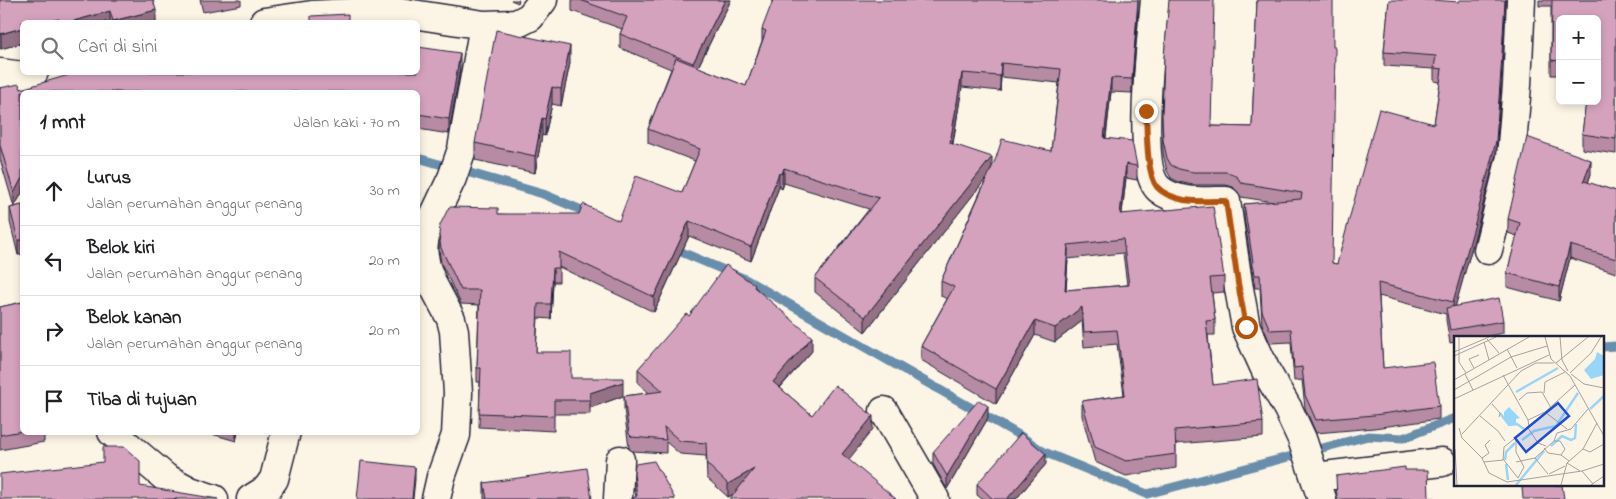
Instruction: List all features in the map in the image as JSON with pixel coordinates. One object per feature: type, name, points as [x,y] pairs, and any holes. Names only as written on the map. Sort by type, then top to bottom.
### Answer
[{"type":"street","points":[[278,20],[312,15],[393,11],[484,25],[521,23],[530,17],[543,0]]},
{"type":"street","points":[[1155,0],[1146,111],[1147,145],[1151,175],[1158,188],[1172,196],[1184,200],[1226,201],[1246,327],[1266,371],[1288,409],[1302,439],[1316,481],[1442,462]]},
{"type":"street","points":[[1488,250],[1511,157],[1521,0]]},
{"type":"street","points":[[436,499],[456,434],[458,393],[454,331],[451,319],[426,267],[423,250],[425,235],[452,178],[462,149],[484,25]]},
{"type":"street","points":[[884,411],[935,499]]},
{"type":"street","points":[[116,435],[166,478],[190,491],[214,499]]},
{"type":"street","points":[[251,499],[268,489],[274,479],[285,435]]},
{"type":"street","points":[[618,499],[620,460]]},
{"type":"building","points":[[0,0],[153,0],[156,10],[117,20],[113,20],[110,11],[77,20],[20,20],[20,29],[0,34]]},
{"type":"building","points":[[580,0],[725,0],[693,63],[620,34],[627,17]]},
{"type":"building","points":[[773,0],[1138,0],[1132,79],[1111,78],[1104,138],[1132,141],[1137,166],[1126,164],[1120,214],[1213,206],[1224,277],[1210,278],[1215,320],[1206,321],[1213,385],[1257,379],[1263,422],[1175,430],[1176,454],[1126,461],[1095,447],[1082,401],[1125,395],[1117,330],[1084,332],[1082,307],[1055,328],[1035,321],[996,389],[921,346],[954,287],[941,281],[996,158],[1002,139],[1051,151],[1061,69],[1001,63],[1000,76],[962,73],[950,143],[992,157],[865,317],[815,278],[879,198],[784,168],[782,174],[779,173],[751,247],[689,221],[654,297],[559,252],[559,268],[553,268],[551,304],[538,304],[536,352],[571,352],[571,378],[623,378],[623,382],[590,393],[590,400],[554,400],[554,416],[479,413],[481,368],[477,368],[480,290],[461,290],[441,248],[440,225],[449,207],[498,208],[498,214],[579,214],[583,204],[619,221],[636,176],[682,193],[700,149],[648,129],[676,58],[746,86],[766,31],[762,29]],"holes":[[[1123,239],[1129,285],[1065,290],[1068,245]]]},
{"type":"building","points":[[1169,0],[1214,0],[1211,126],[1252,127],[1257,0],[1333,0],[1333,47],[1335,47],[1332,263],[1337,264],[1379,109],[1434,124],[1442,69],[1434,68],[1436,56],[1384,52],[1389,0],[1459,2],[1460,0],[1505,0],[1496,141],[1453,302],[1378,283],[1383,368],[1433,362],[1439,406],[1374,415],[1316,420],[1305,395],[1302,367],[1294,368],[1291,329],[1270,330],[1262,311],[1260,275],[1255,275],[1244,204],[1301,199],[1302,193],[1241,183],[1233,174],[1226,172],[1193,172],[1171,165],[1167,158],[1163,140],[1162,116],[1164,57]]},
{"type":"building","points":[[1552,0],[1616,0],[1616,139],[1582,134],[1586,105],[1601,105],[1601,15],[1556,15],[1556,61],[1551,60]]},
{"type":"building","points":[[348,14],[348,20],[311,20],[311,16]]},
{"type":"building","points":[[496,30],[570,46],[561,89],[552,87],[545,119],[542,118],[535,156],[475,143]]},
{"type":"building","points":[[420,47],[460,53],[449,119],[420,114],[420,90],[20,90],[20,182],[14,193],[0,145],[0,88],[19,84],[21,89],[69,75],[420,75]]},
{"type":"building","points":[[1527,137],[1591,160],[1584,181],[1616,191],[1616,259],[1570,245],[1559,287],[1507,273],[1520,223],[1508,219]]},
{"type":"building","points":[[20,206],[20,240],[18,240],[10,208]]},
{"type":"building","points":[[726,265],[755,285],[754,287],[812,337],[773,382],[812,415],[835,385],[873,416],[842,454],[896,499],[730,499],[754,469],[728,484],[707,464],[706,443],[680,441],[664,427],[666,440],[632,437],[629,434],[624,396],[663,391],[638,369],[686,314],[689,316]]},
{"type":"building","points":[[1499,298],[1503,321],[1450,330],[1446,308]]},
{"type":"building","points":[[20,302],[20,431],[0,435],[0,307]]},
{"type":"building","points":[[979,400],[988,406],[947,476],[933,452]]},
{"type":"building","points":[[1021,433],[1046,454],[1007,499],[993,499],[977,484]]},
{"type":"building","points":[[103,447],[124,447],[140,461],[140,486],[218,499],[0,499],[0,474],[103,462]]},
{"type":"building","points":[[361,461],[415,467],[412,499],[357,499]]},
{"type":"building","points":[[654,461],[675,499],[631,499],[637,496],[634,474],[635,464]]},
{"type":"building","points":[[1405,467],[1405,470],[1428,470],[1429,498],[1435,499],[1337,499],[1336,476]]},
{"type":"building","points":[[587,468],[592,499],[487,499],[484,483]]},
{"type":"building","points":[[1562,486],[1564,499],[1523,499],[1522,487]]},
{"type":"waterway","points":[[420,159],[543,194],[591,214]]},
{"type":"waterway","points":[[672,248],[745,279],[1019,435],[1044,452],[1147,494],[1368,436],[1403,438],[1454,418]]},
{"type":"waterway","points":[[1604,347],[1616,346]]},
{"type":"route","points":[[1146,111],[1147,145],[1151,175],[1155,185],[1166,194],[1184,200],[1226,201],[1246,327]]}]
